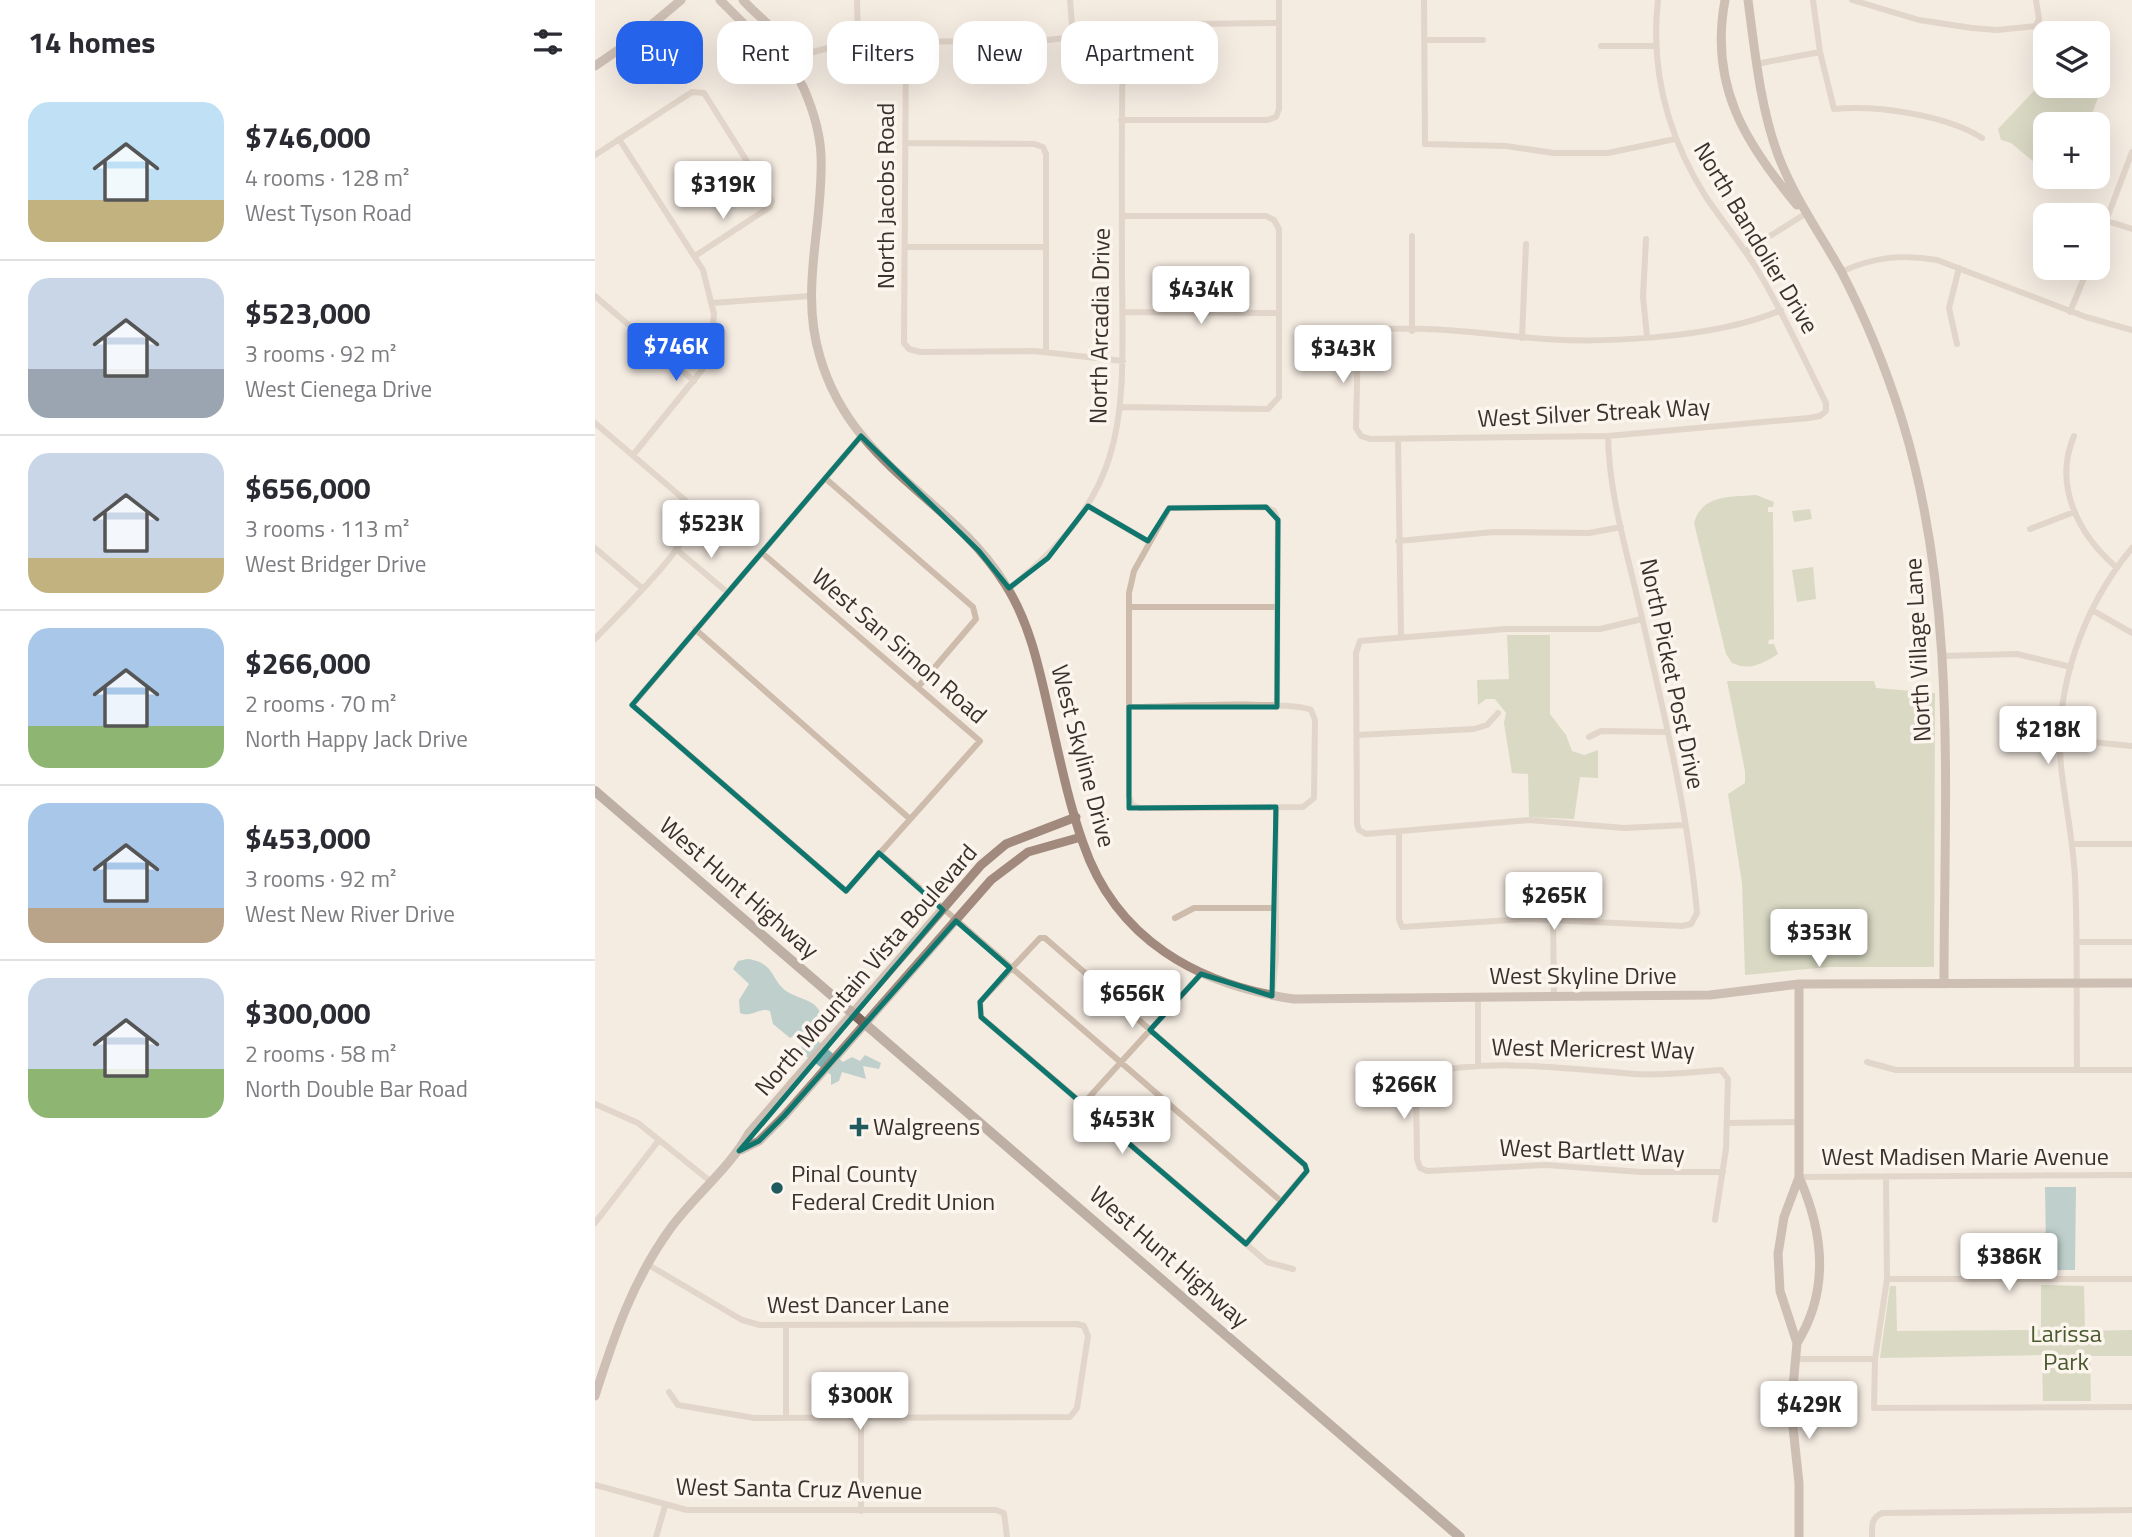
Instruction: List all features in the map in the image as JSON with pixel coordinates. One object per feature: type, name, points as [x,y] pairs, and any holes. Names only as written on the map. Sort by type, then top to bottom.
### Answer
[{"type":"main road","name":"West Hunt Highway","points":[[595,790],[1461,1537]]},
{"type":"street","points":[[595,66],[637,37],[681,0]]},
{"type":"street","name":"West Skyline Drive","points":[[720,0],[741,21]]},
{"type":"street","name":"West Skyline Drive","points":[[743,0],[764,21]]},
{"type":"street","points":[[857,0],[858,21]]},
{"type":"street","points":[[1070,0],[1072,21]]},
{"type":"street","points":[[1121,120],[1267,120],[1276,117],[1279,109],[1279,0]]},
{"type":"street","points":[[1424,0],[1425,144],[1506,146],[1554,153],[1608,153],[1675,139]]},
{"type":"street","name":"North Bandolier Drive","points":[[1658,0],[1655,46],[1660,84],[1675,139],[1702,190],[1746,251],[1781,310],[1826,403],[1826,411]]},
{"type":"street","name":"North Village Lane","points":[[1725,0],[1721,49],[1733,107],[1751,145],[1805,214],[1841,272],[1870,333],[1915,467],[1936,570],[1943,656],[1944,984]]},
{"type":"street","name":"North Village Lane","points":[[1748,0],[1756,64],[1778,153],[1805,214]]},
{"type":"street","points":[[1813,0],[1834,109],[1887,109],[1967,128],[1982,138]]},
{"type":"street","points":[[1852,0],[1919,20],[1997,30],[2036,26],[2039,19],[2036,0]]},
{"type":"street","points":[[1218,24],[1279,23]]},
{"type":"street","points":[[939,41],[1038,41],[1061,38]]},
{"type":"street","points":[[1425,40],[1483,40]]},
{"type":"street","points":[[1601,46],[1655,46]]},
{"type":"street","points":[[1756,64],[1821,52]]},
{"type":"street","name":"West Skyline Drive","points":[[800,84],[815,117],[821,153],[810,296],[814,336],[828,381],[860,436],[979,551],[1008,589],[1036,654],[1081,837],[1100,880],[1121,913],[1176,962],[1223,984],[1294,999],[1730,994],[1799,984],[2132,983]]},
{"type":"street","name":"North Jacobs Road","points":[[906,84],[904,343],[909,349],[1046,352]]},
{"type":"street","name":"North Arcadia Drive","points":[[1008,589],[1048,558],[1088,506],[1105,470],[1118,431],[1122,361],[1122,84]]},
{"type":"street","points":[[595,155],[692,92],[699,90],[704,93],[772,201],[770,207],[695,256]]},
{"type":"street","points":[[619,139],[707,279],[714,324],[711,345],[694,382],[633,455]]},
{"type":"street","points":[[906,143],[1034,144],[1043,147],[1046,154],[1046,352],[1122,361]]},
{"type":"street","points":[[2110,214],[2132,152]]},
{"type":"street","points":[[1746,251],[1805,214]]},
{"type":"street","points":[[1121,407],[1268,409],[1275,405],[1279,397],[1279,229],[1274,220],[1266,216],[1122,216]]},
{"type":"street","points":[[2110,223],[2132,229]]},
{"type":"street","points":[[1412,236],[1412,331],[1464,332],[1557,340],[1647,336],[1730,327],[1781,310]]},
{"type":"street","points":[[1646,239],[1643,297],[1647,336]]},
{"type":"street","points":[[1522,338],[1526,244]]},
{"type":"street","points":[[905,247],[1047,247]]},
{"type":"street","points":[[1841,272],[1876,259],[1897,257],[1937,260],[2070,312],[2132,330]]},
{"type":"street","points":[[1957,344],[1949,308],[1959,268]]},
{"type":"street","points":[[2070,312],[2083,280]]},
{"type":"street","points":[[595,296],[694,382]]},
{"type":"street","points":[[712,303],[810,296]]},
{"type":"street","points":[[1122,312],[1279,313]]},
{"type":"street","name":"West Silver Streak Way","points":[[1412,331],[1361,332],[1357,340],[1356,428],[1361,436],[1398,439],[1608,436],[1809,418],[1820,416],[1826,411]]},
{"type":"street","points":[[595,423],[686,501],[695,517],[694,524],[676,549],[595,639]]},
{"type":"street","points":[[695,629],[910,819],[846,891],[632,705],[695,629],[860,436]]},
{"type":"street","name":"North Picket Post Drive","points":[[1553,919],[1682,926],[1693,920],[1697,914],[1694,879],[1667,732],[1610,480],[1608,436]]},
{"type":"street","points":[[2074,436],[2066,454],[2064,472],[2074,512],[2098,551],[2116,567]]},
{"type":"street","points":[[1398,439],[1401,636]]},
{"type":"street","points":[[825,478],[973,607],[976,613],[976,619],[918,687]]},
{"type":"street","points":[[1088,506],[1148,541]]},
{"type":"street","points":[[1129,707],[1277,707],[1302,706],[1311,710],[1315,720],[1314,798],[1310,804],[1276,807],[1140,808],[1132,805],[1129,707],[1129,607],[1134,570],[1148,541],[1170,508],[1266,507],[1274,511],[1278,520],[1277,707]]},
{"type":"street","points":[[2030,528],[2074,512]]},
{"type":"street","points":[[1398,541],[1506,532],[1589,533],[1621,527]]},
{"type":"street","points":[[595,548],[642,587]]},
{"type":"street","points":[[2077,1070],[2073,844],[2060,739],[2064,693],[2092,610],[2116,567],[2132,548]]},
{"type":"street","points":[[676,549],[727,592]]},
{"type":"street","name":"West San Simon Road","points":[[761,552],[980,741],[910,819]]},
{"type":"street","points":[[1129,607],[1277,607]]},
{"type":"street","points":[[2092,610],[2132,633]]},
{"type":"street","points":[[1642,620],[1600,629],[1506,629],[1360,641],[1356,653],[1359,830],[1366,834],[1529,820],[1624,828],[1685,825]]},
{"type":"street","points":[[1943,656],[2017,654],[2071,667]]},
{"type":"street","points":[[1358,735],[1474,729],[1487,725],[1498,713]]},
{"type":"street","points":[[1589,737],[1601,731],[1667,732]]},
{"type":"street","points":[[2060,739],[2132,747]]},
{"type":"street","points":[[1272,996],[1276,908],[1276,807]]},
{"type":"street","name":"North Mountain Vista Boulevard","points":[[595,1396],[626,1304],[647,1264],[671,1228],[739,1151],[749,1133],[981,865],[1006,844],[1076,817]]},
{"type":"street","points":[[1399,832],[1399,919],[1402,927],[1553,919],[1554,995]]},
{"type":"street","name":"North Mountain Vista Boulevard","points":[[739,1151],[759,1141],[812,1085],[1008,866],[1049,844],[1081,837]]},
{"type":"street","points":[[2073,844],[2132,844]]},
{"type":"street","points":[[880,853],[1282,1202]]},
{"type":"street","points":[[1174,918],[1194,908],[1276,908]]},
{"type":"street","points":[[1246,1244],[1307,1171],[1305,1165],[1045,938],[1039,938],[980,1002],[978,1010],[981,1017],[1267,1262],[1293,1269]]},
{"type":"street","points":[[2076,942],[2132,942]]},
{"type":"street","points":[[1083,1104],[1201,974]]},
{"type":"street","points":[[1799,984],[1799,1177],[1784,1217],[1778,1254],[1780,1292],[1797,1343],[1791,1409],[1799,1483],[1799,1537]]},
{"type":"street","points":[[1478,996],[1478,1066]]},
{"type":"street","points":[[1867,1062],[1896,1070],[2132,1070]]},
{"type":"street","name":"West Mericrest Way","points":[[1420,1168],[1417,1159],[1416,1083],[1419,1074],[1478,1066],[1550,1065],[1636,1074],[1725,1073],[1728,1079],[1727,1123]]},
{"type":"street","points":[[595,1104],[638,1124],[710,1181]]},
{"type":"street","points":[[1715,1220],[1727,1123],[1799,1122]]},
{"type":"street","points":[[595,1223],[598,1211],[659,1140]]},
{"type":"street","name":"West Bartlett Way","points":[[1420,1168],[1427,1171],[1546,1165],[1641,1172],[1723,1172]]},
{"type":"street","name":"West Madisen Marie Avenue","points":[[1799,1177],[2132,1175]]},
{"type":"street","points":[[1797,1343],[1812,1312],[1820,1259],[1814,1216],[1799,1177]]},
{"type":"street","points":[[1886,1177],[1887,1279],[1875,1359],[1874,1408],[2132,1407]]},
{"type":"street","name":"West Dancer Lane","points":[[647,1264],[742,1320],[760,1325],[1084,1326],[1088,1336],[1086,1364],[1077,1408],[1070,1417],[861,1419]]},
{"type":"street","points":[[1887,1279],[2132,1279]]},
{"type":"street","points":[[786,1325],[786,1418]]},
{"type":"street","points":[[1796,1359],[1875,1359]]},
{"type":"street","points":[[669,1392],[678,1405],[754,1418],[861,1419],[861,1511]]},
{"type":"street","name":"West Santa Cruz Avenue","points":[[595,1485],[665,1506],[718,1511],[1004,1513],[1007,1537]]},
{"type":"street","points":[[656,1537],[665,1506]]},
{"type":"street","points":[[1872,1537],[1872,1523],[1875,1516],[1882,1513],[2132,1510]]},
{"type":"highlighted area","points":[[861,436],[979,551],[1009,588],[1048,558],[1088,506],[1148,541],[1169,508],[1266,507],[1278,520],[1277,707],[1129,707],[1129,808],[1276,807],[1272,996],[1201,974],[1150,1030],[1305,1165],[1307,1171],[1246,1244],[981,1017],[980,1002],[1010,968],[956,921],[784,1116],[759,1141],[739,1151],[943,910],[879,853],[846,891],[632,705]]},
{"type":"green space","points":[[2033,92],[2033,98],[2098,98],[2093,112],[2033,112],[2033,161],[2011,143],[2001,140],[1998,129]]},
{"type":"green space","points":[[1756,495],[1774,502],[1773,507],[1768,507],[1768,512],[1773,512],[1774,639],[1769,640],[1768,644],[1774,644],[1778,654],[1761,663],[1745,666],[1732,663],[1726,654],[1694,523],[1698,514],[1711,502],[1728,497]]},
{"type":"green space","points":[[1810,509],[1812,519],[1794,522],[1792,511]]},
{"type":"green space","points":[[1813,567],[1816,599],[1797,602],[1792,570]]},
{"type":"green space","points":[[1507,635],[1550,635],[1550,714],[1566,735],[1572,751],[1584,755],[1598,750],[1598,778],[1580,777],[1574,819],[1529,817],[1528,774],[1512,773],[1504,723],[1506,713],[1495,699],[1486,699],[1478,705],[1477,680],[1509,679]]},
{"type":"green space","points":[[1727,681],[1874,681],[1876,688],[1935,693],[1934,967],[1829,967],[1745,975],[1742,883],[1728,794],[1745,783],[1745,771]]},
{"type":"green space","name":"Larissa Park","points":[[2041,1285],[2084,1286],[2085,1331],[2132,1330],[2132,1356],[2090,1356],[2091,1401],[2043,1401],[2042,1355],[1880,1358],[1890,1286],[1896,1286],[1897,1331],[2041,1330]]},
{"type":"water","points":[[747,959],[763,964],[782,988],[817,1007],[821,1018],[815,1027],[818,1041],[843,1062],[852,1057],[860,1061],[865,1055],[881,1063],[879,1069],[863,1066],[866,1079],[842,1072],[839,1081],[831,1085],[831,1075],[802,1053],[801,1037],[795,1035],[790,1038],[773,1024],[770,1011],[740,1013],[739,1000],[749,984],[733,969],[738,961]]},
{"type":"water","points":[[2045,1187],[2076,1187],[2075,1270],[2053,1270],[2046,1247]]},
{"type":"place","name":"Walgreens","points":[[859,1127]]},
{"type":"place","name":"Pinal County Federal Credit Union","points":[[777,1188]]}]
